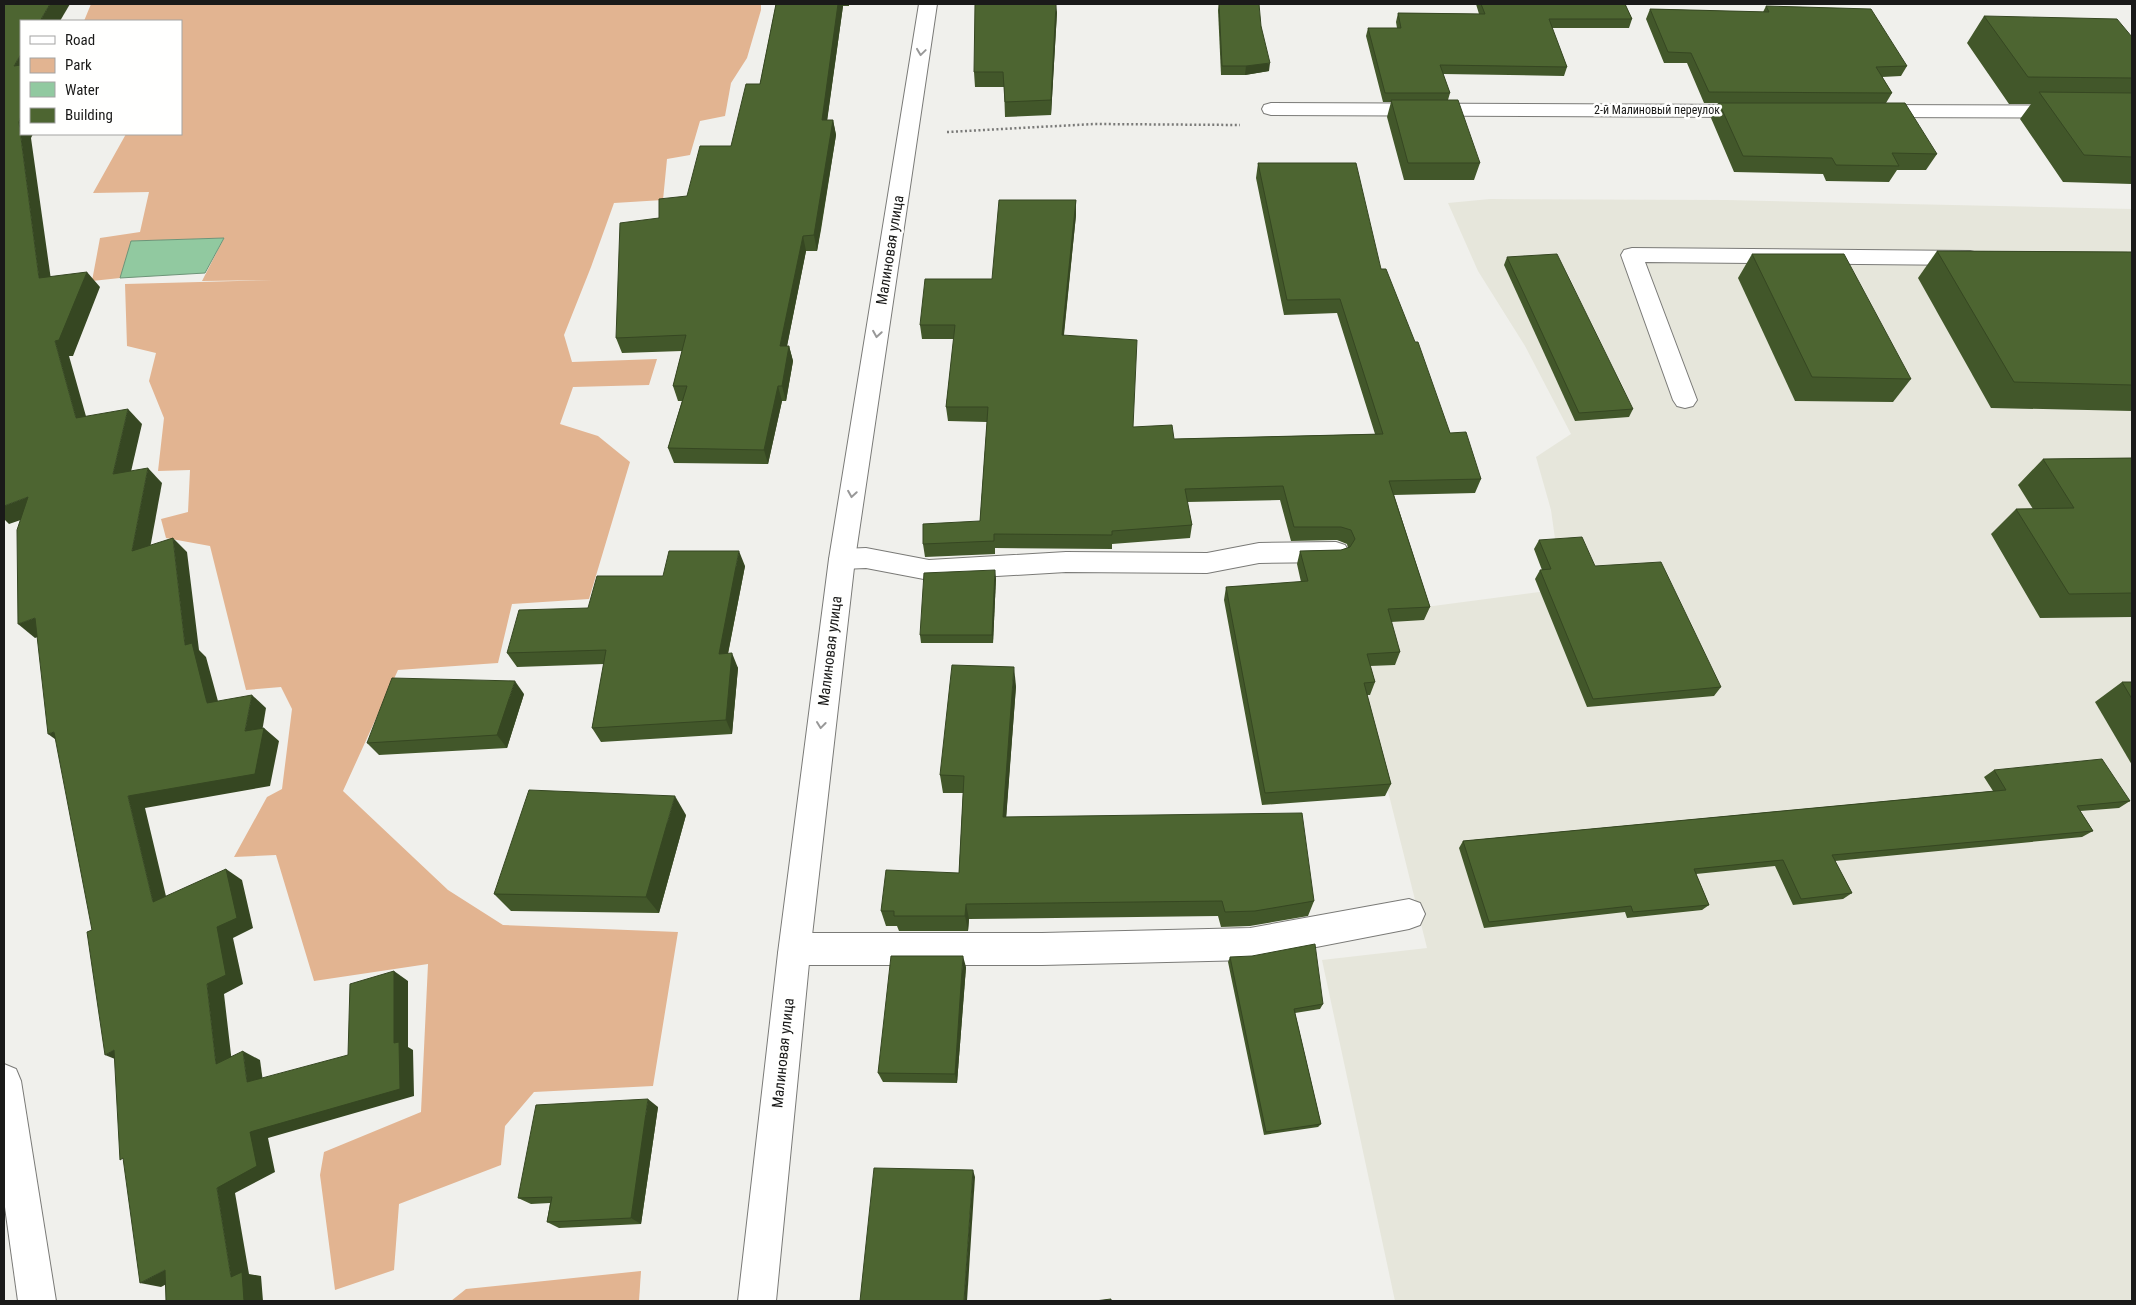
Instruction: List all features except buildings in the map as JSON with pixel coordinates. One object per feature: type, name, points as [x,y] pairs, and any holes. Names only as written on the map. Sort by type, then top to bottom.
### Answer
[{"type":"street","name":"Малиновая улица","points":[[757,1301],[794,953],[842,559],[928,4]]},
{"type":"street","name":"2-й Малиновый переулок","points":[[1271,108],[1766,111]]},
{"type":"street","points":[[1855,111],[2132,112]]},
{"type":"street","points":[[1685,400],[1632,255],[1995,258]]},
{"type":"street","points":[[842,559],[866,558],[929,570],[1066,562],[1207,563],[1259,554],[1336,552]]},
{"type":"street","points":[[794,953],[809,949],[1042,949],[1250,944],[1409,914]]},
{"type":"street","points":[[4,1081],[37,1301]]},
{"type":"path","points":[[908,134],[1094,124],[1246,125],[1271,108]]},
{"type":"shaded area","points":[[1490,199],[1727,200],[2132,209],[2132,1301],[1395,1301],[1322,960],[1427,948],[1379,755],[1236,632],[1562,589],[1551,510],[1536,457],[1571,434],[1525,346],[1478,271],[1448,203]]},
{"type":"green space","points":[[91,4],[761,4],[761,10],[747,58],[731,83],[725,116],[700,121],[690,155],[667,159],[663,200],[614,203],[564,335],[572,362],[657,359],[649,385],[573,387],[560,424],[598,436],[630,462],[589,599],[512,604],[498,663],[398,670],[343,791],[448,890],[503,925],[678,932],[653,1086],[534,1092],[505,1126],[501,1165],[399,1204],[394,1270],[335,1290],[320,1175],[324,1152],[421,1112],[428,964],[314,981],[276,855],[234,857],[267,797],[282,789],[292,709],[281,687],[246,690],[210,546],[166,538],[161,519],[188,512],[190,470],[158,471],[164,418],[149,381],[156,353],[127,346],[125,284],[274,280],[202,281],[224,238],[132,241],[120,278],[92,281],[100,238],[140,232],[149,192],[93,193],[125,135],[182,135],[182,20],[84,20]]},
{"type":"green space","points":[[641,1271],[639,1301],[451,1301],[466,1289]]},
{"type":"water","points":[[224,238],[205,273],[120,278],[131,241]]}]
